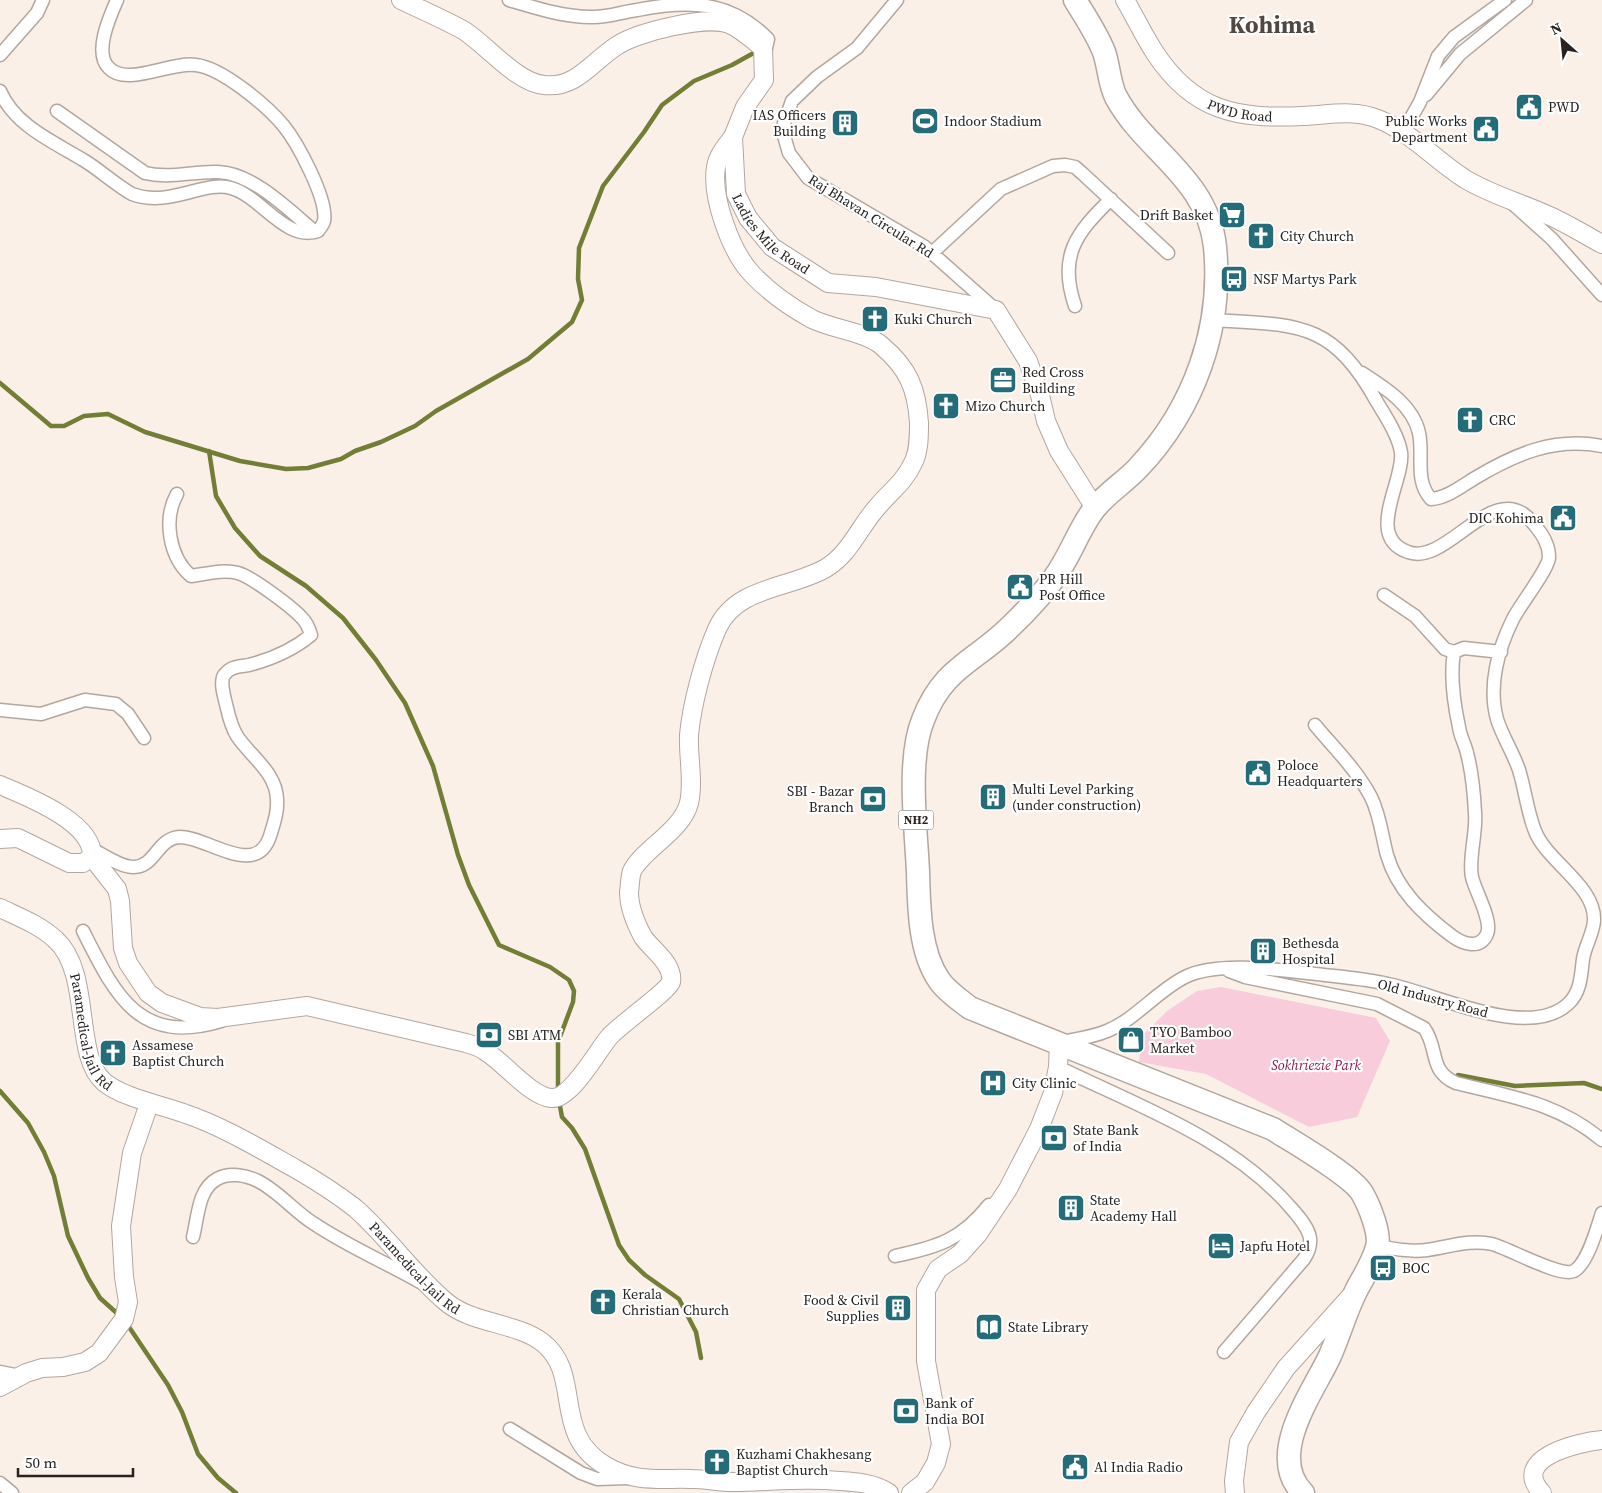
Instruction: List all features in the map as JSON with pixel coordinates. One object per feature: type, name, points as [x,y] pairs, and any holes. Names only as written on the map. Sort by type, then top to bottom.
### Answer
[{"type":"highway","name":"NH2","points":[[1075,0],[1103,49],[1116,96],[1141,131],[1183,176],[1201,203],[1211,224],[1215,248],[1213,320],[1204,357],[1191,392],[1167,433],[1138,468],[1095,508],[1061,568],[1016,621],[946,678],[922,721],[915,750],[919,896],[927,955],[940,982],[970,1008],[1273,1129],[1312,1154],[1361,1191],[1370,1209],[1378,1246]]},
{"type":"highway","points":[[1303,1493],[1298,1487],[1289,1466],[1291,1440],[1298,1417],[1329,1358],[1355,1292],[1378,1246]]},
{"type":"street","points":[[0,55],[44,0]]},
{"type":"street","points":[[0,91],[10,109],[37,133],[84,161],[132,194],[142,198],[162,199],[217,187],[230,187],[247,195],[279,220],[296,230],[309,234],[318,231],[324,222],[323,209],[307,166],[283,125],[244,92],[219,73],[195,64],[169,66],[128,75],[116,75],[107,67],[103,57],[106,28],[117,0]]},
{"type":"street","points":[[402,0],[464,31],[500,58],[512,70],[534,83],[545,86],[570,83],[619,44],[634,37],[665,27],[696,23],[728,23],[763,48],[763,59]]},
{"type":"street","points":[[509,0],[555,13],[592,18],[695,3],[727,10],[753,23],[768,39],[763,59]]},
{"type":"street","name":"Raj Bhavan Circular Rd","points":[[897,0],[857,48],[816,77],[792,101],[782,128],[789,153],[808,178],[932,253],[996,310]]},
{"type":"street","name":"PWD Road","points":[[1125,0],[1155,54],[1181,83],[1205,104],[1231,113],[1254,116],[1295,116],[1350,112],[1380,120],[1403,132],[1465,178],[1508,199],[1547,214],[1602,244]]},
{"type":"street","points":[[1403,132],[1420,102],[1438,56],[1459,32],[1505,0]]},
{"type":"street","points":[[1420,102],[1460,54],[1526,0]]},
{"type":"street","name":"Ladies Mile Road","points":[[763,59],[764,80],[745,107],[733,137],[736,194],[748,218],[772,247],[828,283],[876,287],[996,310]]},
{"type":"street","points":[[57,111],[145,173],[157,176],[219,172],[230,174],[269,194],[315,232]]},
{"type":"street","points":[[0,785],[59,813],[87,838],[92,853],[117,889],[120,901],[123,948],[136,977],[148,993],[162,1003],[200,1017],[238,1016],[307,1006],[466,1043],[483,1049],[534,1091],[549,1099],[562,1097],[573,1086],[610,1037],[628,1018],[668,989],[672,980],[668,967],[644,937],[634,917],[629,894],[632,871],[680,820],[688,805],[689,733],[694,704],[716,631],[724,616],[734,605],[750,595],[794,582],[824,569],[838,559],[879,505],[903,481],[917,452],[919,422],[914,387],[909,376],[898,361],[878,342],[814,320],[806,315],[764,285],[749,272],[741,259],[730,238],[716,196],[716,163],[733,137]]},
{"type":"street","points":[[932,253],[1001,189],[1054,166],[1066,165],[1075,167],[1168,253]]},
{"type":"street","points":[[1508,199],[1552,239],[1602,295]]},
{"type":"street","points":[[1075,306],[1069,286],[1068,273],[1074,244],[1085,226],[1111,200]]},
{"type":"street","points":[[996,310],[1028,361],[1040,395],[1046,421],[1059,451],[1095,508]]},
{"type":"street","name":"Old Industry Road","points":[[1059,1042],[1090,1037],[1110,1030],[1185,977],[1222,969],[1249,968],[1390,984],[1498,1016],[1535,1018],[1554,1014],[1572,1002],[1580,985],[1584,952],[1594,922],[1593,910],[1582,889],[1549,854],[1536,834],[1520,773],[1497,717],[1494,693],[1495,669],[1511,623],[1549,559],[1546,542],[1530,518],[1516,510],[1498,511],[1485,515],[1438,548],[1424,554],[1407,552],[1394,542],[1387,527],[1389,507],[1400,467],[1400,452],[1391,426],[1360,371],[1340,350],[1322,337],[1302,330],[1282,324],[1213,320]]},
{"type":"street","points":[[1360,371],[1395,396],[1412,417],[1419,431],[1421,478],[1424,491],[1431,499],[1440,499],[1488,470],[1534,449],[1552,444],[1602,446]]},
{"type":"street","points":[[92,853],[133,867],[144,865],[160,845],[169,839],[181,837],[239,855],[252,855],[262,850],[269,839],[277,814],[277,796],[273,781],[236,734],[229,718],[222,687],[224,676],[231,669],[277,656],[299,645],[310,635],[308,626],[302,617],[251,578],[237,573],[191,576],[183,569],[175,554],[169,524],[171,505],[176,494]]},
{"type":"street","points":[[1384,595],[1415,616],[1445,649],[1454,652],[1464,648],[1501,652]]},
{"type":"street","points":[[1315,725],[1355,772],[1371,797],[1378,814],[1392,868],[1410,898],[1420,911],[1455,938],[1465,944],[1474,945],[1488,934],[1488,925],[1472,878],[1475,812],[1472,774],[1459,728],[1455,700],[1454,652]]},
{"type":"street","points":[[0,710],[41,714],[85,700],[116,704],[128,714],[144,738]]},
{"type":"street","points":[[0,838],[18,838],[69,863],[83,863],[92,853]]},
{"type":"street","name":"Paramedical-Jail Rd","points":[[0,908],[37,926],[58,941],[71,962],[84,1019],[88,1053],[94,1070],[104,1083],[149,1104],[187,1114],[298,1170],[354,1208],[447,1303],[478,1318],[528,1334],[543,1342],[563,1366],[569,1412],[577,1438],[595,1460],[622,1476],[638,1478],[732,1482],[816,1479],[862,1483],[889,1493]]},
{"type":"street","points":[[83,931],[113,985],[130,1008],[143,1018],[160,1026],[180,1028],[206,1026],[238,1016]]},
{"type":"street","points":[[1222,969],[1245,977],[1377,1004],[1424,1028],[1428,1034],[1439,1070],[1445,1078],[1456,1083],[1531,1100],[1558,1110],[1584,1125],[1602,1140]]},
{"type":"street","points":[[911,1493],[925,1482],[936,1463],[941,1444],[926,1361],[926,1290],[938,1269],[960,1254],[978,1234],[1015,1175],[1039,1129],[1053,1093],[1058,1067],[1059,1042]]},
{"type":"street","points":[[1058,1067],[1220,1148],[1270,1186],[1304,1224],[1310,1239],[1309,1250],[1304,1260],[1224,1352]]},
{"type":"street","points":[[0,1387],[20,1376],[42,1368],[63,1367],[85,1362],[99,1353],[124,1319],[128,1302],[124,1277],[122,1226],[132,1153],[149,1104]]},
{"type":"street","points":[[896,1256],[936,1247],[950,1240],[977,1219],[1015,1175]]},
{"type":"street","points":[[193,1237],[203,1193],[208,1184],[219,1178],[243,1176],[258,1181],[311,1222],[334,1236],[435,1291]]},
{"type":"street","points":[[1378,1246],[1409,1250],[1428,1250],[1457,1244],[1487,1243],[1505,1248],[1553,1268],[1570,1272],[1576,1270],[1588,1252],[1602,1213]]},
{"type":"street","points":[[1235,1493],[1234,1482],[1239,1442],[1256,1412],[1271,1388],[1293,1361],[1355,1292]]},
{"type":"street","points":[[0,1372],[20,1376]]},
{"type":"street","points":[[510,1429],[581,1473],[597,1479],[638,1478]]},
{"type":"street","points":[[1542,1493],[1535,1485],[1533,1475],[1543,1458],[1557,1450],[1602,1440]]},
{"type":"street","points":[[0,1483],[12,1493]]},
{"type":"green space","name":"Sokhriezie Park","points":[[1221,987],[1376,1018],[1390,1041],[1357,1117],[1309,1127],[1206,1074],[1139,1062],[1142,1036],[1167,1011],[1197,991]]},
{"type":"waterway","points":[[0,383],[51,426],[64,426],[84,416],[108,414],[145,432],[240,461],[286,469],[308,468],[341,459],[355,451],[381,442],[415,426],[436,411],[528,359],[572,322],[582,300],[578,279],[579,248],[603,186],[662,105],[694,81],[732,65],[759,50]]},
{"type":"waterway","points":[[209,451],[216,496],[235,528],[260,556],[306,586],[343,618],[376,660],[405,703],[433,766],[458,855],[469,885],[499,945],[550,967],[569,980],[574,991],[573,1002],[558,1042],[558,1091]]},
{"type":"waterway","points":[[1458,1075],[1515,1086],[1584,1083],[1602,1089]]},
{"type":"waterway","points":[[0,1091],[28,1123],[44,1152],[54,1176],[68,1236],[88,1278],[100,1298],[120,1316]]},
{"type":"waterway","points":[[559,1101],[562,1117],[572,1128],[585,1149],[619,1245],[629,1260],[645,1275],[679,1299],[696,1332],[701,1358]]},
{"type":"waterway","points":[[127,1324],[168,1385],[182,1412],[198,1454],[218,1478],[236,1493]]},
{"type":"place","name":"PWD","points":[[1529,107]]},
{"type":"place","name":"Indoor Stadium","points":[[925,121]]},
{"type":"place","name":"IAS Officers Building","points":[[845,123]]},
{"type":"place","name":"Public Works Department","points":[[1486,129]]},
{"type":"place","name":"Drift Basket","points":[[1232,215]]},
{"type":"place","name":"City Church","points":[[1261,236]]},
{"type":"place","name":"NSF Martys Park","points":[[1234,279]]},
{"type":"place","name":"Kuki Church","points":[[875,319]]},
{"type":"place","name":"Red Cross Building","points":[[1003,380]]},
{"type":"place","name":"Mizo Church","points":[[946,406]]},
{"type":"place","name":"CRC","points":[[1470,420]]},
{"type":"place","name":"DIC Kohima","points":[[1563,518]]},
{"type":"place","name":"PR Hill Post Office","points":[[1020,587]]},
{"type":"place","name":"Poloce Headquarters","points":[[1258,773]]},
{"type":"place","name":"Multi Level Parking (under construction)","points":[[993,797]]},
{"type":"place","name":"SBI - Bazar Branch","points":[[873,799]]},
{"type":"place","name":"Bethesda Hospital","points":[[1263,951]]},
{"type":"place","name":"SBI ATM","points":[[489,1035]]},
{"type":"place","name":"TYO Bamboo Market","points":[[1131,1040]]},
{"type":"place","name":"Assamese Baptist Church","points":[[113,1053]]},
{"type":"place","name":"City Clinic","points":[[993,1083]]},
{"type":"place","name":"State Bank of India","points":[[1054,1138]]},
{"type":"place","name":"State Academy Hall","points":[[1071,1208]]},
{"type":"place","name":"Japfu Hotel","points":[[1221,1246]]},
{"type":"place","name":"BOC","points":[[1383,1268]]},
{"type":"place","name":"Kerala Christian Church","points":[[603,1302]]},
{"type":"place","name":"Food & Civil Supplies","points":[[898,1308]]},
{"type":"place","name":"State Library","points":[[989,1327]]},
{"type":"place","name":"Bank of India BOI","points":[[906,1411]]},
{"type":"place","name":"Kuzhami Chakhesang Baptist Church","points":[[717,1462]]},
{"type":"place","name":"Al India Radio","points":[[1075,1467]]},
{"type":"district","name":"Kohima","points":[[1272,24]]}]
